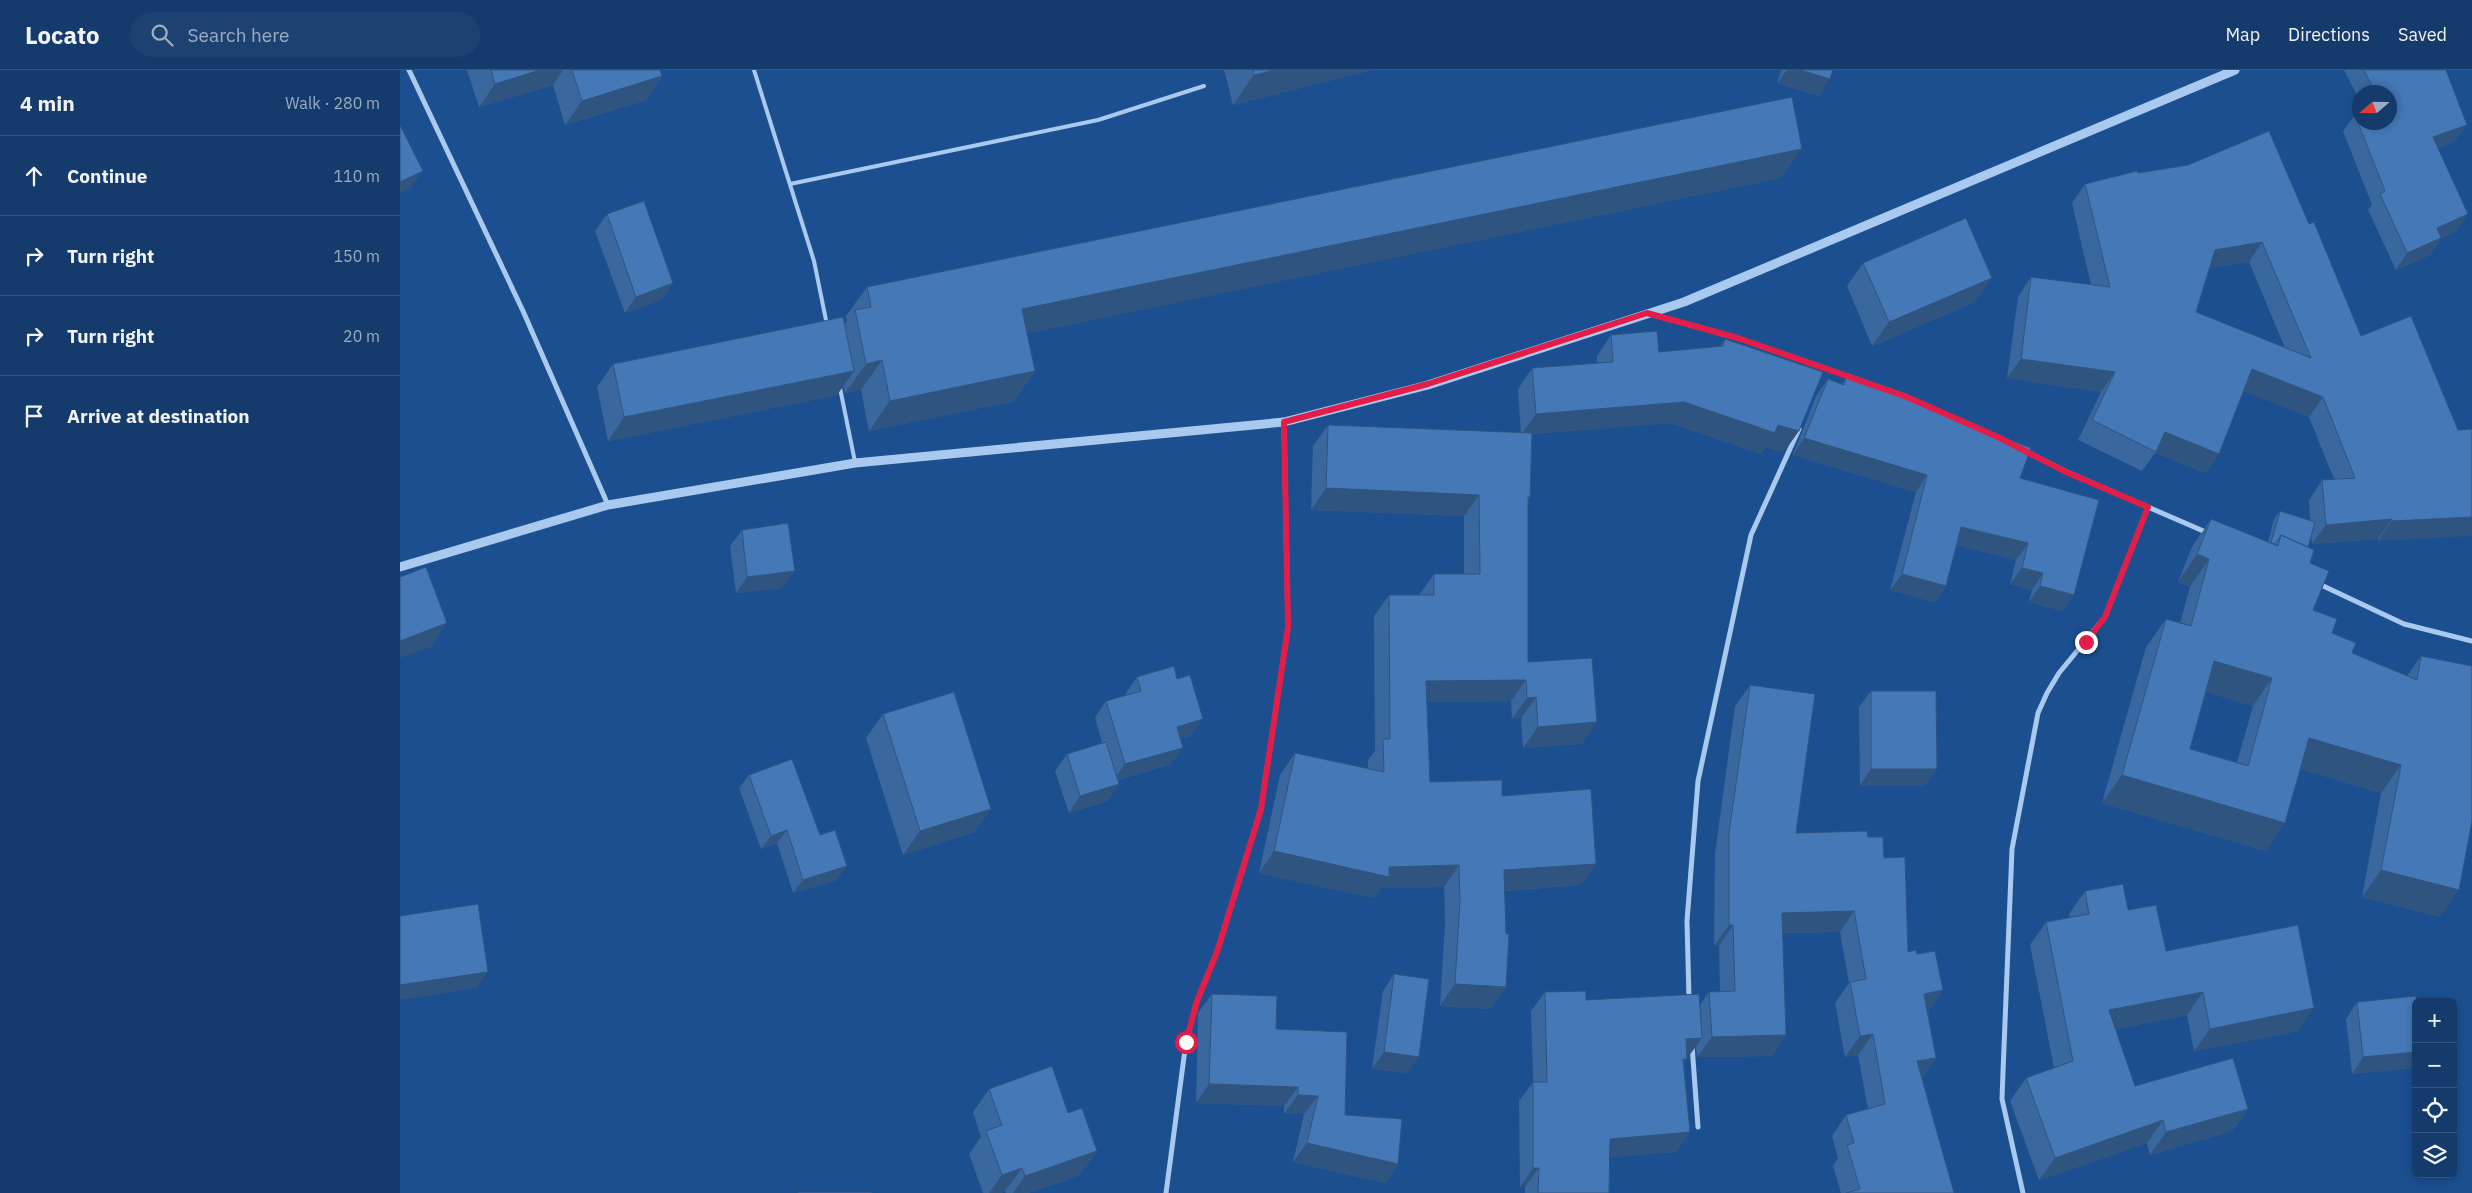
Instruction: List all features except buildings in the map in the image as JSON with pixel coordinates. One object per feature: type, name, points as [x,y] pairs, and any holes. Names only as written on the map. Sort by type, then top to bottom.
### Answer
[{"type":"street","points":[[409,70],[523,311],[608,505]]},
{"type":"street","points":[[400,567],[608,505],[855,463],[1284,422],[1428,384],[1684,302],[2235,70]]},
{"type":"street","points":[[1647,313],[1738,338],[1907,397],[1971,425]]},
{"type":"street","points":[[1819,378],[1823,368]]},
{"type":"street","points":[[1166,1193],[1186,1042],[1197,1001],[1217,952],[1261,809],[1288,627],[1284,422]]},
{"type":"street","points":[[1690,1006],[1687,921],[1698,781],[1751,535],[1783,468],[1801,422]]},
{"type":"street","points":[[2015,446],[2066,472],[2214,536]]},
{"type":"street","points":[[2023,1193],[2002,1099],[2012,849],[2038,713],[2059,673],[2105,617],[2148,507]]},
{"type":"street","points":[[2316,583],[2404,624],[2472,641]]},
{"type":"street","points":[[1691,1035],[1698,1127]]},
{"type":"lane","points":[[754,70],[814,261],[828,328]]},
{"type":"lane","points":[[790,184],[1098,120],[1204,86]]},
{"type":"lane","points":[[839,386],[855,463]]},
{"type":"route","points":[[1186,1042],[1197,1001],[1217,952],[1261,809],[1288,627],[1284,422],[1428,384],[1647,313],[1738,338],[1907,397],[1998,437],[2066,472],[2148,507],[2105,617],[2086,642]]}]
